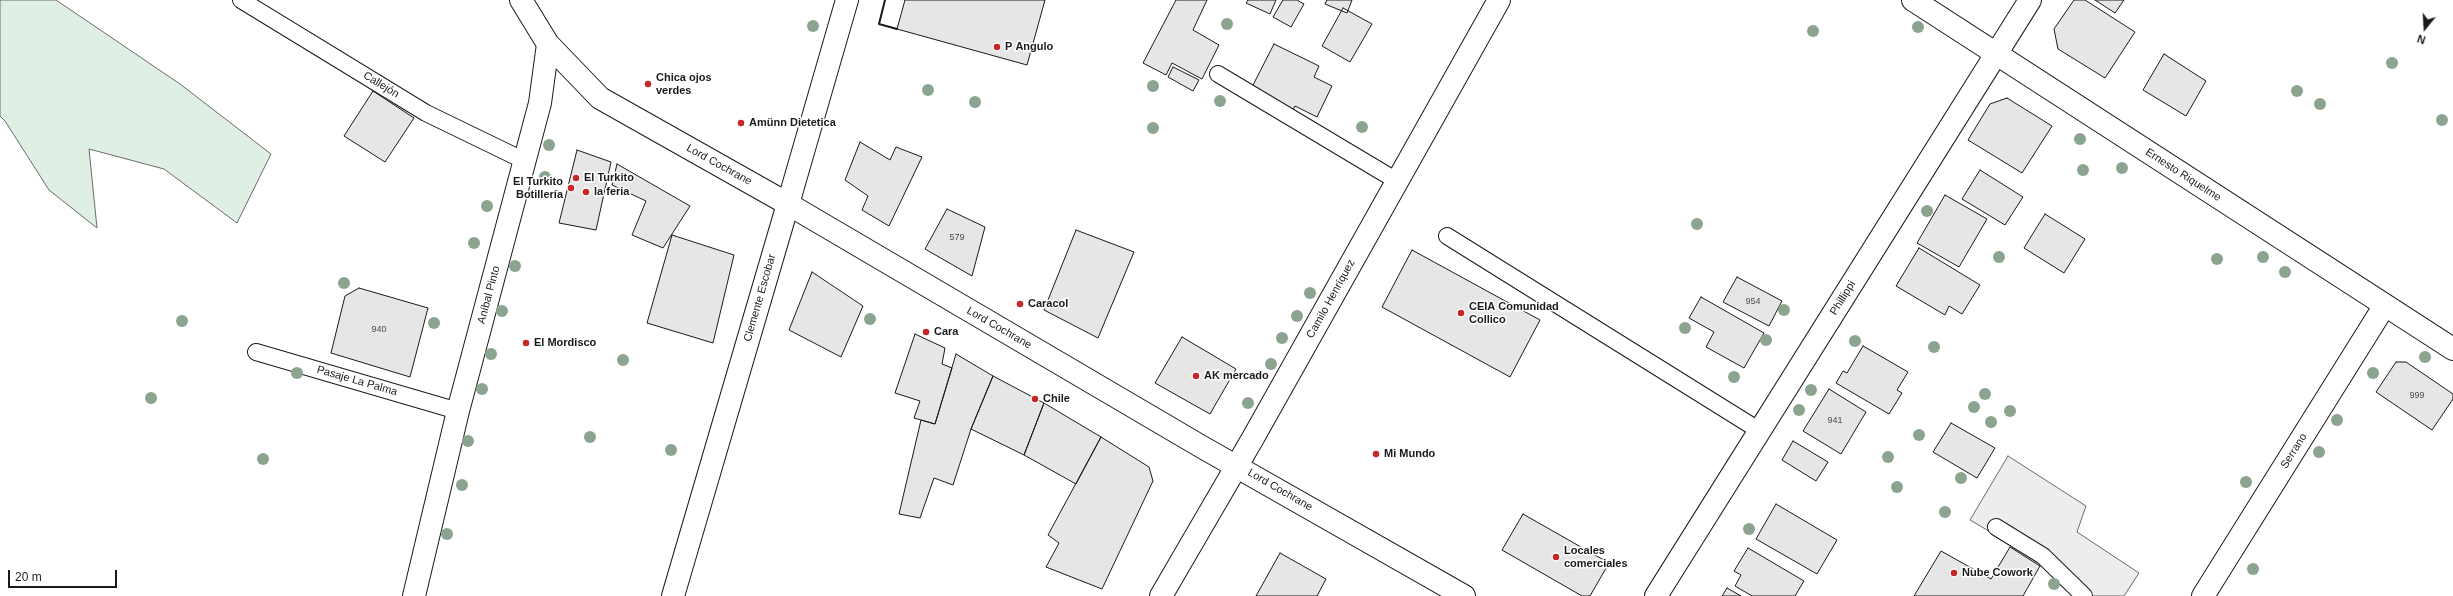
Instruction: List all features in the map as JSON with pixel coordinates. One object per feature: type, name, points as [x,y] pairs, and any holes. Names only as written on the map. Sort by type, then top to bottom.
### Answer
[{"type":"street","points":[[521,0],[548,44]]},
{"type":"street","name":"Clemente Escobar","points":[[673,596],[847,0]]},
{"type":"street","name":"Camilo Henríquez","points":[[1161,596],[1499,0]]},
{"type":"street","name":"Ernesto Riquelme","points":[[1913,0],[2453,349]]},
{"type":"street","name":"Phillippi","points":[[1656,596],[2030,0]]},
{"type":"street","name":"Aníbal Pinto","points":[[414,596],[458,411],[540,103],[548,44]]},
{"type":"street","name":"Lord Cochrane","points":[[548,44],[600,98],[788,204],[1195,443],[1236,464],[1464,596]]},
{"type":"street","name":"Serrano","points":[[2203,596],[2385,305]]},
{"type":"lane","name":"Callejón","points":[[241,0],[426,113],[525,161]]},
{"type":"lane","points":[[1218,74],[1397,181]]},
{"type":"lane","points":[[1447,236],[1760,431]]},
{"type":"lane","name":"Pasaje La Palma","points":[[256,352],[458,411]]},
{"type":"lane","points":[[1996,527],[2043,556],[2084,596]]},
{"type":"green space","points":[[0,0],[56,0],[180,84],[271,154],[237,223],[164,169],[89,149],[97,228],[49,190],[5,121],[0,116]]},
{"type":"shaded area","points":[[2008,456],[2086,506],[2077,532],[2139,573],[2124,596],[2091,596],[2038,560],[1970,520]]},
{"type":"building","name":"P Angulo","points":[[905,0],[1045,0],[1027,65],[897,29]]},
{"type":"building","points":[[1176,0],[1207,0],[1193,30],[1219,45],[1202,79],[1172,63],[1166,75],[1143,63]]},
{"type":"building","points":[[1248,0],[1276,0],[1270,14],[1246,3]]},
{"type":"building","points":[[1283,0],[1297,0],[1304,4],[1291,27],[1273,17]]},
{"type":"building","points":[[1327,0],[1352,0],[1347,13],[1325,4]]},
{"type":"building","points":[[2074,0],[2085,0],[2135,32],[2105,78],[2058,49],[2054,29]]},
{"type":"building","points":[[2095,0],[2124,0],[2115,13]]},
{"type":"building","points":[[1343,8],[1372,24],[1350,62],[1322,46]]},
{"type":"building","points":[[1274,44],[1319,66],[1314,77],[1332,86],[1317,117],[1295,106],[1293,110],[1252,87]]},
{"type":"building","points":[[2164,54],[2206,81],[2186,116],[2143,90]]},
{"type":"building","points":[[1173,67],[1199,80],[1193,91],[1168,77]]},
{"type":"building","points":[[373,91],[414,118],[385,162],[344,136]]},
{"type":"building","points":[[2007,98],[2052,126],[2022,173],[1968,140],[1990,104]]},
{"type":"building","points":[[860,142],[890,160],[896,147],[922,157],[889,226],[862,210],[868,196],[845,180]]},
{"type":"building","name":"la feria","points":[[577,150],[611,162],[596,230],[559,223]]},
{"type":"building","points":[[617,164],[690,206],[663,248],[632,235],[646,201],[612,185]]},
{"type":"building","points":[[1980,170],[2023,197],[2005,225],[1962,199]]},
{"type":"building","points":[[1945,195],[1987,219],[1959,267],[1917,243]]},
{"type":"building","points":[[947,209],[985,227],[972,276],[925,249]]},
{"type":"building","points":[[2045,214],[2085,239],[2064,273],[2024,248]]},
{"type":"building","points":[[1076,230],[1134,252],[1098,338],[1044,310]]},
{"type":"building","points":[[672,235],[734,255],[713,343],[647,323]]},
{"type":"building","points":[[1919,248],[1980,285],[1962,314],[1949,306],[1945,315],[1896,286]]},
{"type":"building","name":"CEIA Comunidad Collico","points":[[1412,250],[1540,320],[1510,377],[1382,307]]},
{"type":"building","points":[[812,272],[863,306],[841,357],[789,330]]},
{"type":"building","points":[[1737,277],[1782,301],[1769,326],[1723,302]]},
{"type":"building","points":[[359,288],[428,308],[410,377],[331,353],[345,296]]},
{"type":"building","points":[[1701,297],[1764,333],[1744,368],[1706,347],[1714,332],[1689,318]]},
{"type":"building","points":[[915,334],[945,348],[942,364],[952,368],[935,424],[914,418],[920,401],[895,393]]},
{"type":"building","name":"AK mercado","points":[[1182,337],[1236,369],[1210,414],[1155,383]]},
{"type":"building","points":[[1863,346],[1908,372],[1897,390],[1902,393],[1889,414],[1836,383],[1843,371],[1847,373]]},
{"type":"building","points":[[956,354],[993,376],[971,429],[953,485],[934,478],[920,518],[899,514],[921,420],[935,424]]},
{"type":"building","points":[[2396,362],[2406,362],[2453,394],[2453,399],[2432,430],[2376,392]]},
{"type":"building","points":[[993,376],[1044,403],[1024,455],[971,429]]},
{"type":"building","points":[[1829,389],[1866,412],[1841,454],[1803,431]]},
{"type":"building","points":[[1044,403],[1101,437],[1076,484],[1024,455]]},
{"type":"building","points":[[1951,423],[1995,448],[1977,478],[1933,452]]},
{"type":"building","points":[[1101,437],[1149,467],[1153,481],[1102,589],[1046,567],[1059,543],[1048,535]]},
{"type":"building","points":[[1793,441],[1828,462],[1816,481],[1782,460]]},
{"type":"building","points":[[1776,504],[1837,540],[1817,574],[1756,539]]},
{"type":"building","name":"Locales comerciales","points":[[1523,514],[1609,563],[1590,596],[1582,596],[1502,550]]},
{"type":"building","name":"Nube Cowork","points":[[2010,547],[2040,566],[2023,596],[1914,596],[1941,551],[1991,579]]},
{"type":"building","points":[[1748,548],[1804,581],[1795,596],[1752,596],[1735,586],[1741,575],[1734,571]]},
{"type":"building","points":[[1280,553],[1326,579],[1317,596],[1256,596]]},
{"type":"building","points":[[1727,588],[1741,596],[1722,596]]},
{"type":"wall","points":[[885,0],[879,24],[897,29]]},
{"type":"place","name":"P Angulo","points":[[997,47]]},
{"type":"place","name":"Chica ojos verdes","points":[[648,84]]},
{"type":"place","name":"Amünn Dietetica","points":[[741,123]]},
{"type":"place","name":"El Turkito","points":[[576,178]]},
{"type":"place","name":"El Turkito Botillería","points":[[571,188]]},
{"type":"place","name":"la feria","points":[[586,192]]},
{"type":"place","name":"Caracol","points":[[1020,304]]},
{"type":"place","name":"CEIA Comunidad Collico","points":[[1461,313]]},
{"type":"place","name":"Cara","points":[[926,332]]},
{"type":"place","name":"El Mordisco","points":[[526,343]]},
{"type":"place","name":"AK mercado","points":[[1196,376]]},
{"type":"place","name":"Chile","points":[[1035,399]]},
{"type":"place","name":"Mi Mundo","points":[[1376,454]]},
{"type":"place","name":"Locales comerciales","points":[[1556,557]]},
{"type":"place","name":"Nube Cowork","points":[[1954,573]]}]
